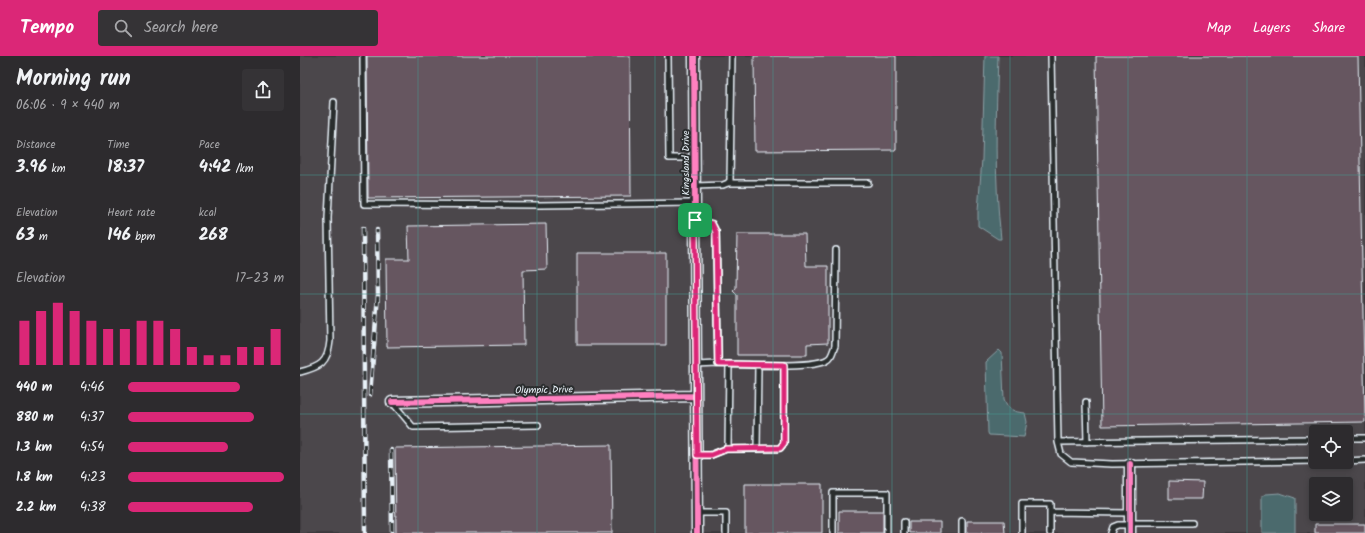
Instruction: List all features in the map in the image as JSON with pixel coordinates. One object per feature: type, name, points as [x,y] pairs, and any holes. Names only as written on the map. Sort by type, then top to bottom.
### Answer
[{"type":"street","name":"Kingsland Drive","points":[[694,56],[697,533]]},
{"type":"street","name":"Olympic Drive","points":[[392,402],[696,396]]},
{"type":"street","points":[[1130,464],[1130,523]]},
{"type":"lane","points":[[363,56],[364,204],[540,205],[695,203]]},
{"type":"lane","points":[[668,56],[669,158],[695,158]]},
{"type":"lane","points":[[728,183],[731,175],[732,56]]},
{"type":"lane","points":[[1051,56],[1058,442],[1061,454],[1071,462],[1130,464],[1309,461]]},
{"type":"lane","points":[[300,372],[313,369],[324,361],[329,353],[328,218],[334,102]]},
{"type":"lane","points":[[695,186],[723,185],[728,183],[868,184]]},
{"type":"lane","points":[[695,220],[712,224],[716,232],[718,364]]},
{"type":"lane","points":[[696,365],[800,365],[821,363],[830,358],[835,346],[836,250]]},
{"type":"lane","points":[[728,449],[729,364]]},
{"type":"lane","points":[[757,449],[758,365]]},
{"type":"lane","points":[[697,455],[711,455],[728,449],[780,448],[784,443],[784,365]]},
{"type":"lane","points":[[392,402],[413,427],[538,425]]},
{"type":"lane","points":[[1086,402],[1087,442]]},
{"type":"lane","points":[[1353,438],[1365,438]]},
{"type":"lane","points":[[1058,442],[1309,439]]},
{"type":"lane","points":[[1353,461],[1365,460]]},
{"type":"lane","points":[[833,533],[833,493],[887,493],[887,533]]},
{"type":"lane","points":[[1022,533],[1022,504],[1050,504],[1050,533]]},
{"type":"lane","points":[[1050,512],[1130,523],[1192,523]]},
{"type":"lane","points":[[697,513],[726,513],[726,533]]},
{"type":"lane","points":[[962,521],[962,533]]},
{"type":"lane","points":[[904,522],[904,533]]},
{"type":"lane","points":[[1112,533],[1113,527],[1130,523]]},
{"type":"shaded area","points":[[300,56],[1365,56],[1365,533],[300,533]]},
{"type":"water","points":[[985,56],[998,56],[996,171],[1001,239],[998,239],[978,226],[982,159]]},
{"type":"water","points":[[999,350],[1002,353],[1004,399],[1007,406],[1012,410],[1025,413],[1027,422],[1024,437],[989,435],[988,433],[986,362]]},
{"type":"water","points":[[1280,493],[1295,498],[1295,533],[1262,533],[1262,496],[1266,494]]},
{"type":"building","points":[[367,56],[630,56],[631,196],[368,198]]},
{"type":"building","points":[[754,56],[896,56],[896,150],[755,151]]},
{"type":"building","points":[[1096,56],[1358,56],[1365,422],[1102,426]]},
{"type":"building","points":[[546,224],[547,269],[523,270],[524,345],[387,347],[386,259],[409,259],[408,226]]},
{"type":"building","points":[[737,234],[805,234],[806,266],[828,266],[828,343],[807,344],[807,355],[737,355],[737,295],[733,291],[736,288]]},
{"type":"building","points":[[577,253],[666,253],[666,345],[577,345]]},
{"type":"building","points":[[611,445],[612,533],[396,533],[395,448]]},
{"type":"building","points":[[1169,481],[1203,482],[1202,499],[1169,499]]},
{"type":"building","points":[[745,484],[822,484],[822,533],[745,533]]},
{"type":"building","points":[[839,511],[883,511],[883,533],[839,533]]},
{"type":"building","points":[[967,521],[1004,521],[1005,533],[967,533]]},
{"type":"building","points":[[909,522],[940,522],[940,533],[909,533]]},
{"type":"building","points":[[1315,524],[1365,524],[1365,533],[1315,533]]},
{"type":"railway","points":[[363,228],[365,533]]},
{"type":"railway","points":[[370,395],[378,295],[377,230]]},
{"type":"railway","points":[[391,450],[392,533]]},
{"type":"cycle path","points":[[694,56],[697,533]]},
{"type":"cycle path","points":[[392,402],[696,396]]},
{"type":"cycle path","points":[[1130,464],[1130,533]]},
{"type":"route","points":[[695,220],[712,224],[716,232],[718,364],[784,365],[784,443],[780,448],[726,449],[711,455],[697,455],[695,220]]}]
